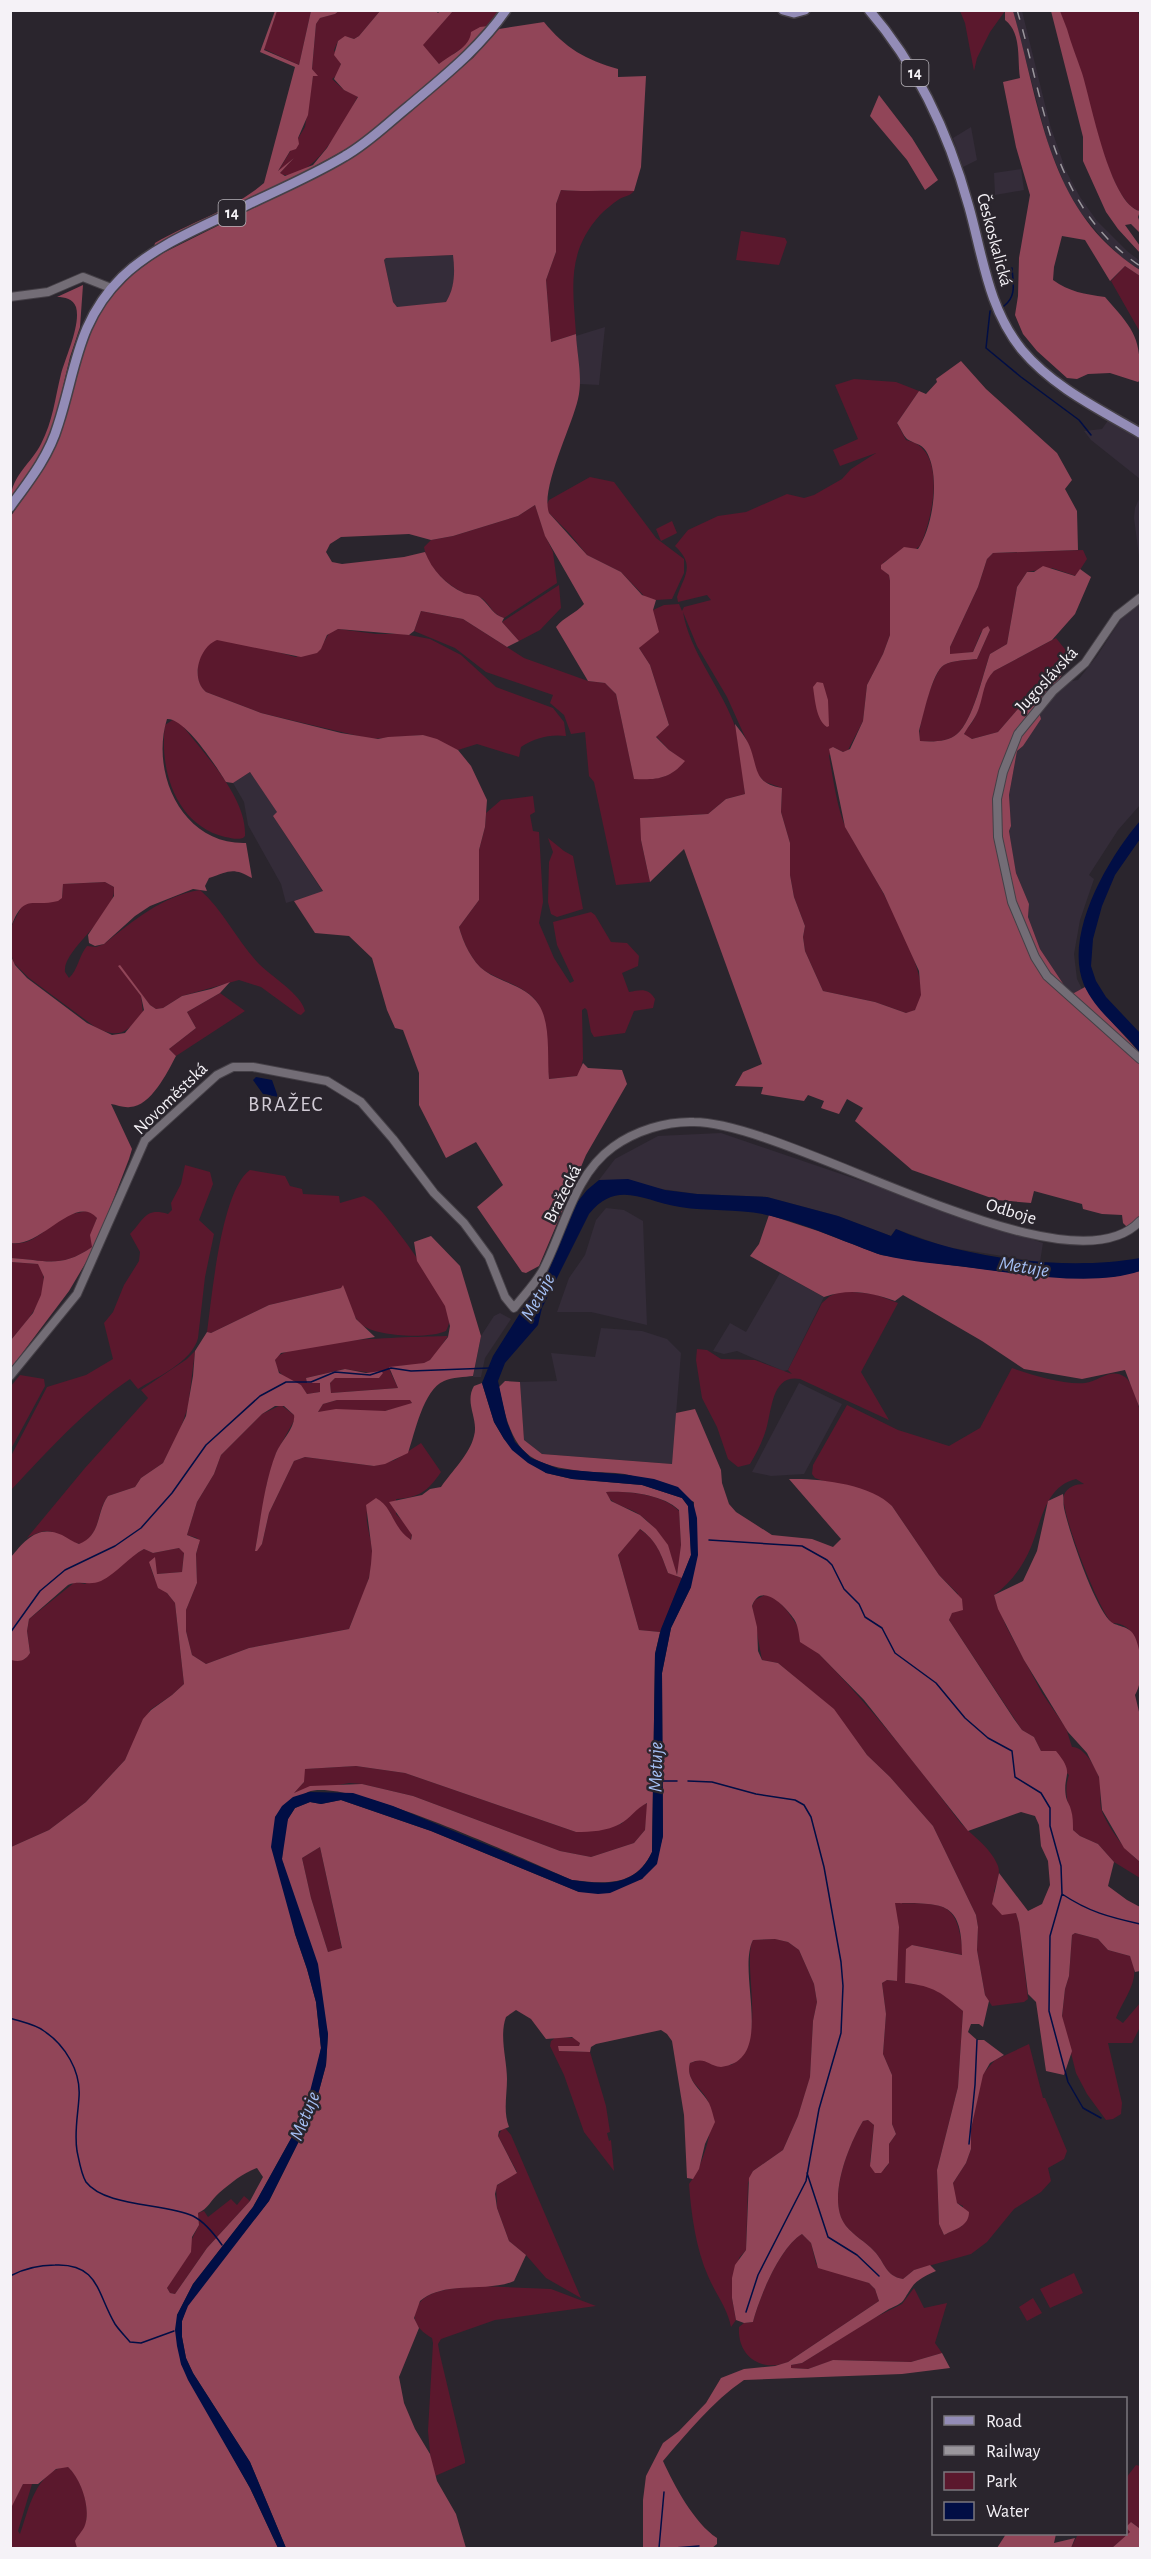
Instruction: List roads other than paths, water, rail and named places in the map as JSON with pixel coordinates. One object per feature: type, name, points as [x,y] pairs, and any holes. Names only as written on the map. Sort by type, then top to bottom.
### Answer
[{"type":"main road","name":"14","points":[[10,507],[38,468],[52,443],[85,329],[111,288],[130,270],[157,251],[302,179],[360,146],[469,55],[506,10]]},
{"type":"main road","points":[[783,10],[794,14],[805,10]]},
{"type":"main road","name":"Českoskalická","points":[[869,10],[920,80],[941,124],[969,208],[988,283],[1003,323],[1023,350],[1051,377],[1077,396],[1140,433]]},
{"type":"street","points":[[10,297],[48,292],[83,277],[111,288]]},
{"type":"street","name":"Jugoslávská","points":[[1140,598],[1117,616],[1085,663],[1053,691],[1018,734],[1003,772],[997,799],[998,837],[1012,902],[1035,957],[1047,976],[1140,1059]]},
{"type":"street","name":"Novoměstská","points":[[10,1376],[77,1294],[102,1241],[125,1181],[146,1140],[217,1075],[233,1067],[242,1066],[327,1081],[361,1102],[393,1139],[434,1193],[464,1223],[489,1257],[505,1298],[514,1308]]},
{"type":"street","name":"Bražecká","points":[[514,1308],[543,1269],[589,1170],[612,1148],[635,1134],[666,1125],[695,1122],[744,1129],[872,1180]]},
{"type":"street","name":"Odboje","points":[[872,1180],[952,1209],[1051,1239],[1075,1242],[1110,1240],[1123,1234],[1140,1221]]},
{"type":"water","points":[[1140,821],[1140,839],[1115,875],[1102,906],[1093,939],[1091,966],[1096,981],[1106,997],[1140,1033],[1140,1053],[1089,995],[1079,965],[1079,943],[1092,898],[1103,876]]},
{"type":"water","points":[[256,1077],[272,1080],[278,1097],[263,1094],[253,1080]]},
{"type":"water","name":"Metuje","points":[[628,1179],[665,1190],[767,1197],[838,1216],[891,1236],[896,1229],[953,1248],[984,1255],[1017,1260],[1081,1263],[1140,1258],[1140,1271],[1101,1278],[1057,1278],[916,1261],[877,1254],[808,1227],[771,1216],[680,1207],[631,1195],[610,1197],[599,1203],[589,1214],[542,1308],[538,1325],[505,1363],[498,1381],[507,1422],[515,1442],[531,1458],[559,1469],[654,1479],[678,1487],[693,1502],[697,1518],[698,1555],[691,1587],[671,1628],[662,1673],[663,1836],[657,1864],[642,1879],[610,1893],[579,1892],[431,1831],[341,1800],[321,1804],[310,1802],[295,1808],[288,1819],[282,1859],[318,1964],[328,2034],[326,2065],[313,2113],[269,2201],[188,2306],[182,2321],[186,2358],[193,2373],[250,2462],[286,2548],[278,2548],[250,2488],[188,2380],[181,2364],[175,2330],[177,2315],[193,2284],[253,2207],[304,2115],[321,2048],[316,2002],[271,1847],[275,1817],[282,1806],[293,1797],[309,1792],[353,1793],[393,1806],[572,1880],[584,1882],[608,1883],[628,1878],[637,1872],[652,1852],[655,1654],[661,1629],[691,1555],[688,1506],[682,1498],[642,1485],[572,1479],[546,1473],[528,1463],[512,1450],[494,1422],[482,1383],[493,1356],[522,1310],[545,1280],[575,1205],[599,1180]]},
{"type":"waterway","points":[[1004,306],[1013,294],[1012,268]]},
{"type":"waterway","points":[[990,311],[986,348],[1079,420],[1091,435]]},
{"type":"waterway","points":[[10,1633],[40,1591],[65,1570],[115,1546],[141,1528],[172,1493],[206,1445],[260,1396],[286,1382],[311,1382],[335,1372],[370,1375],[391,1368],[411,1371],[490,1368]]},
{"type":"waterway","points":[[709,1540],[802,1546],[827,1560],[844,1589],[859,1604],[865,1617],[882,1628],[895,1653],[936,1683],[965,1718],[988,1738],[1012,1751],[1015,1777],[1041,1793],[1050,1808],[1050,1826],[1061,1866],[1062,1894],[1100,1913],[1140,1924]]},
{"type":"waterway","name":"Metuje","points":[[663,1781],[677,1781]]},
{"type":"waterway","points":[[688,1781],[712,1782],[756,1794],[795,1800],[804,1805],[811,1817],[824,1867],[841,1962],[843,1986],[841,2033],[819,2109],[806,2181],[758,2275],[746,2312]]},
{"type":"waterway","points":[[1062,1894],[1050,1936],[1049,2011],[1068,2082],[1083,2108],[1101,2118]]},
{"type":"waterway","points":[[10,2018],[36,2027],[52,2037],[65,2051],[74,2068],[79,2087],[76,2144],[80,2167],[86,2182],[107,2196],[193,2216],[206,2225],[222,2245]]},
{"type":"waterway","points":[[969,2144],[977,2040]]},
{"type":"waterway","points":[[807,2173],[828,2237],[857,2255],[879,2276]]},
{"type":"waterway","points":[[10,2276],[43,2266],[69,2266],[80,2269],[95,2282],[115,2324],[130,2342],[141,2343],[174,2331]]},
{"type":"waterway","points":[[659,2548],[664,2492]]},
{"type":"waterway","points":[[674,2548],[699,2546]]},
{"type":"railway","points":[[1017,10],[1045,117],[1069,183],[1087,213],[1110,241],[1140,266]]},
{"type":"district","name":"BRAŽEC","points":[[286,1104]]}]
